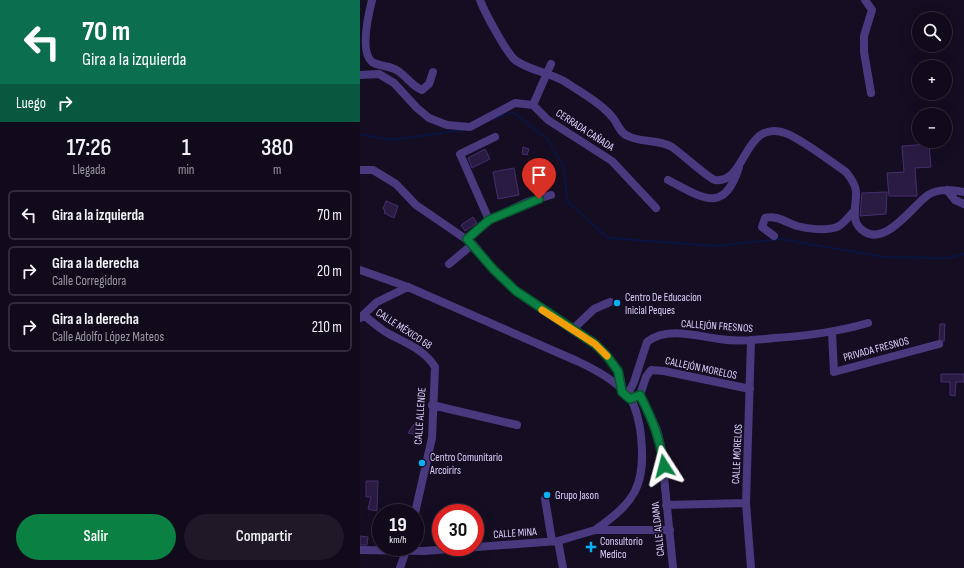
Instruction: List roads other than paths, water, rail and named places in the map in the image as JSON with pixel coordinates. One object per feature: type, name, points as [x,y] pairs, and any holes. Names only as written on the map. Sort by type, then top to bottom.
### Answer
[{"type":"street","points":[[372,0],[362,42],[363,51],[367,58],[372,62],[399,71],[417,88],[422,90],[429,84],[433,72]]},
{"type":"street","points":[[480,0],[490,21],[516,60],[557,77],[602,108],[613,118],[618,128],[627,136],[659,142],[671,146],[698,166],[712,180],[722,180],[731,174],[740,163],[752,142],[760,135],[773,131],[786,133],[821,154],[846,172],[853,182],[856,190],[855,222],[861,230],[873,234],[888,231],[898,224],[908,212],[929,195],[946,190],[964,192]]},
{"type":"street","points":[[865,0],[872,10],[864,36],[864,52],[871,93]]},
{"type":"street","points":[[360,75],[379,74],[394,83],[417,108],[429,118],[447,125],[470,127],[515,103],[533,105],[551,64]]},
{"type":"street","name":"CERRADA CAÑADA","points":[[533,105],[548,120],[612,161],[656,208]]},
{"type":"street","points":[[489,220],[460,154],[495,137]]},
{"type":"street","points":[[668,180],[701,196],[711,199],[725,194],[735,181],[740,163]]},
{"type":"street","points":[[360,170],[372,170],[384,176],[396,184],[421,209],[470,241],[494,270],[516,291],[595,344],[607,356],[618,371],[640,429],[643,464],[639,482],[631,498],[621,511],[595,530]]},
{"type":"street","points":[[946,190],[955,200],[964,204]]},
{"type":"street","points":[[449,264],[489,220],[527,202],[551,195]]},
{"type":"street","points":[[774,236],[762,227],[764,218],[771,216],[797,226],[809,228],[831,228],[838,227],[855,210]]},
{"type":"street","points":[[360,270],[408,287],[578,361],[599,372],[627,395],[640,395]]},
{"type":"street","name":"CALLE MÉXICO 68","points":[[408,287],[377,302],[362,316],[389,334],[422,352],[430,358],[435,367]]},
{"type":"street","points":[[572,330],[594,309],[610,302]]},
{"type":"street","name":"CALLEJÓN FRESNOS","points":[[627,395],[634,382],[647,342],[652,338],[672,334],[693,335],[720,340],[751,340],[832,332],[868,323]]},
{"type":"street","name":"PRIVADA FRESNOS","points":[[832,332],[834,372],[939,344]]},
{"type":"street","name":"CALLE MORELOS","points":[[751,340],[746,503],[751,568]]},
{"type":"street","name":"CALLE ALLENDE","points":[[417,504],[432,438],[432,405],[435,367]]},
{"type":"street","name":"CALLEJÓN MORELOS","points":[[640,395],[646,377],[651,370],[664,370],[750,389]]},
{"type":"street","name":"CALLE ALDAMA","points":[[640,395],[657,430],[664,466],[666,506],[670,530],[673,568]]},
{"type":"street","points":[[432,405],[517,425]]},
{"type":"street","points":[[545,498],[563,568]]},
{"type":"street","points":[[666,506],[746,503]]},
{"type":"street","name":"CALLE MINA","points":[[424,549],[555,541],[595,530],[670,530]]},
{"type":"street","name":"CALLE MINA","points":[[360,550],[372,550]]},
{"type":"street","points":[[400,568],[404,556]]},
{"type":"waterway","points":[[490,120],[513,112],[548,140],[564,167],[567,201],[608,238],[716,246],[781,239],[884,257],[948,258],[964,254]]},
{"type":"waterway","points":[[360,134],[391,140],[464,130]]},
{"type":"place","name":"Centro De Educacion Inicial Peques","points":[[617,303]]},
{"type":"place","name":"Centro Comunitario Arcoirirs","points":[[422,463]]},
{"type":"place","name":"Grupo Jason","points":[[547,495]]},
{"type":"place","name":"Consultorio Medico","points":[[591,547]]}]
